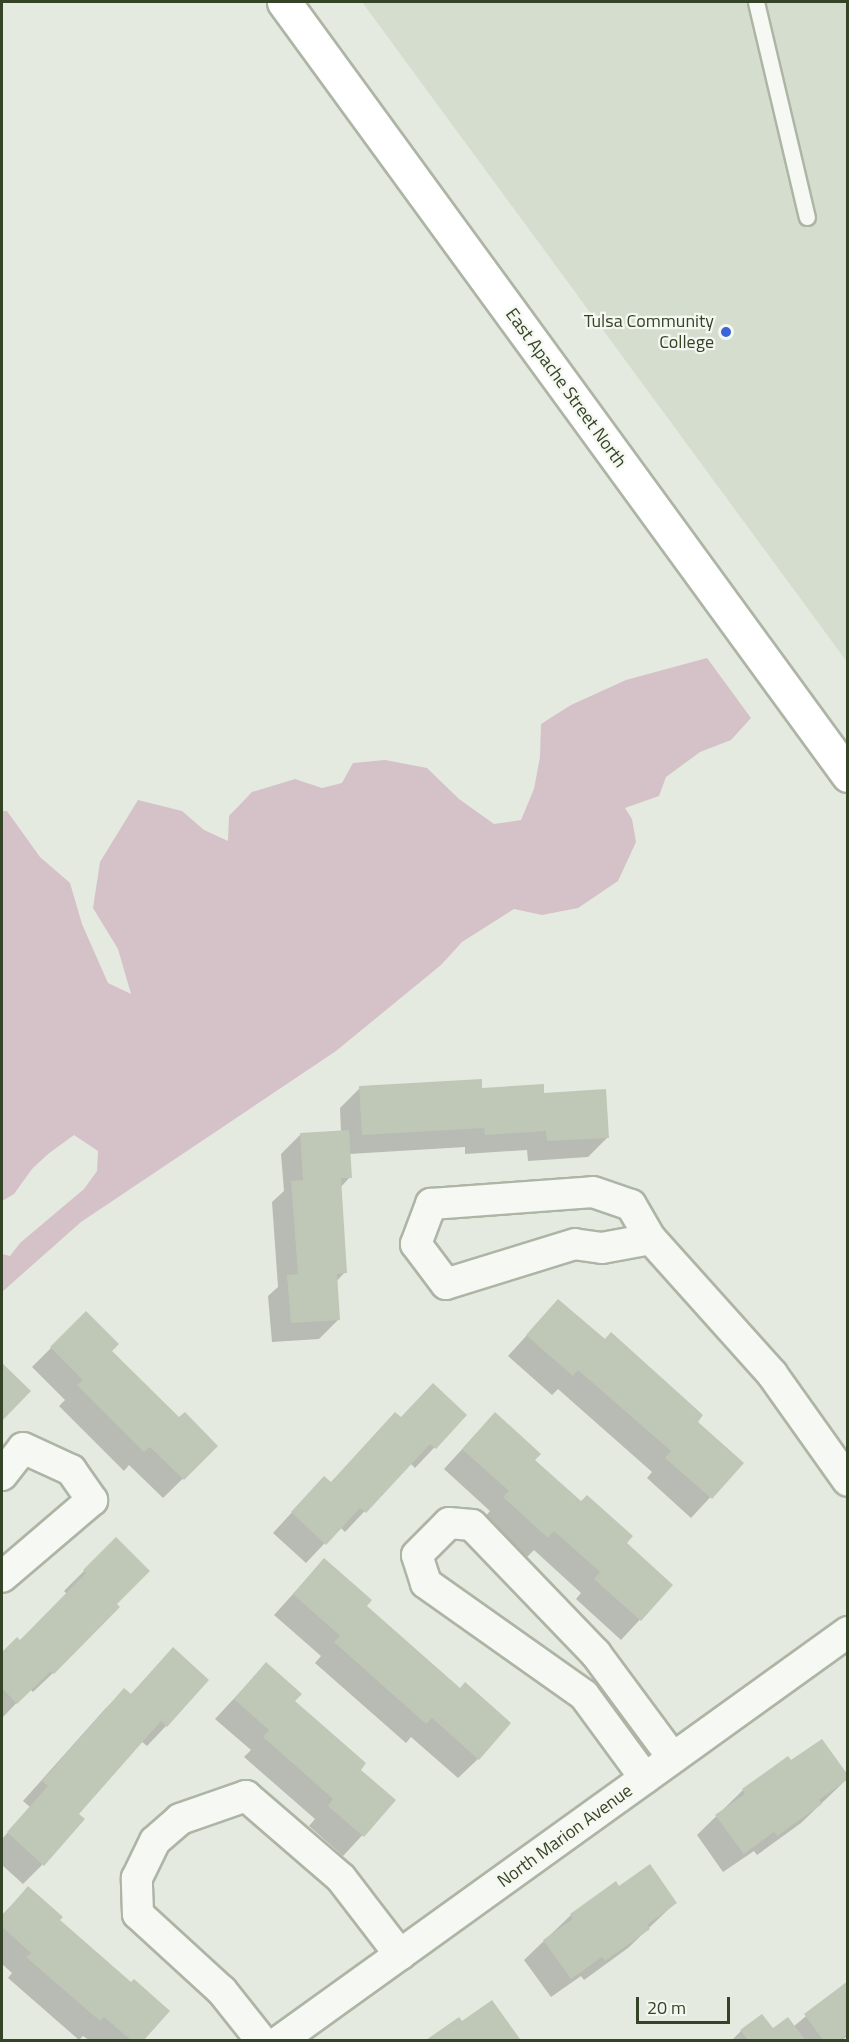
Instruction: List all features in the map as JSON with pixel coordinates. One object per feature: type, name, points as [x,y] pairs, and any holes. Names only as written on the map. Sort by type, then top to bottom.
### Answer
[{"type":"main road","name":"East Apache Street North","points":[[284,2],[848,775]]},
{"type":"street","points":[[651,1239],[602,1248],[575,1244],[446,1284],[416,1244],[430,1204],[593,1192],[631,1205],[651,1239],[772,1374],[848,1481]]},
{"type":"street","points":[[2,1475],[23,1448],[71,1470],[92,1500],[2,1577]]},
{"type":"street","points":[[645,1778],[584,1695],[426,1583],[417,1555],[449,1522],[472,1525],[587,1646],[673,1758]]},
{"type":"street","name":"North Marion Avenue","points":[[282,2040],[848,1632]]},
{"type":"street","points":[[261,2040],[222,1990],[138,1914],[137,1878],[155,1841],[180,1819],[246,1796],[341,1878],[400,1955]]},
{"type":"lane","points":[[756,2],[807,217]]},
{"type":"shaded area","name":"Tulsa Community College","points":[[362,2],[847,2],[847,662]]},
{"type":"shaded area","points":[[707,658],[751,718],[731,740],[700,752],[666,777],[659,796],[625,808],[632,819],[636,842],[618,881],[578,908],[542,915],[514,909],[462,942],[441,965],[336,1051],[81,1222],[2,1292],[2,1254],[10,1256],[20,1243],[84,1189],[97,1171],[98,1151],[74,1135],[48,1154],[32,1169],[14,1194],[2,1201],[2,811],[7,811],[40,857],[70,883],[82,924],[108,983],[131,994],[118,949],[93,908],[100,862],[138,800],[182,811],[204,830],[228,841],[229,816],[252,792],[295,779],[322,788],[342,783],[353,763],[385,760],[427,768],[459,799],[494,824],[521,820],[534,789],[540,757],[541,724],[571,705],[626,680]]},
{"type":"building","points":[[482,1079],[482,1088],[544,1084],[544,1093],[606,1089],[609,1138],[547,1141],[546,1131],[485,1135],[484,1128],[362,1135],[359,1086]]},
{"type":"building","points":[[349,1130],[352,1178],[341,1178],[347,1273],[337,1274],[340,1320],[291,1323],[287,1275],[298,1274],[291,1181],[303,1180],[300,1133]]},
{"type":"building","points":[[558,1299],[605,1339],[611,1332],[703,1415],[698,1422],[744,1463],[712,1499],[665,1458],[671,1451],[578,1370],[573,1376],[526,1335]]},
{"type":"building","points":[[86,1311],[119,1344],[112,1351],[179,1417],[185,1412],[218,1446],[184,1480],[150,1447],[144,1452],[77,1385],[83,1380],[50,1347]]},
{"type":"building","points":[[2,1363],[31,1391],[2,1421]]},
{"type":"building","points":[[433,1383],[467,1415],[436,1449],[430,1444],[366,1513],[360,1508],[326,1545],[291,1512],[324,1476],[331,1482],[395,1412],[401,1417]]},
{"type":"building","points":[[495,1412],[541,1454],[535,1460],[581,1501],[587,1495],[633,1536],[627,1543],[673,1585],[641,1621],[594,1579],[600,1572],[554,1531],[548,1538],[503,1497],[509,1491],[462,1449]]},
{"type":"building","points":[[116,1537],[150,1571],[117,1604],[120,1607],[54,1674],[51,1671],[17,1704],[2,1688],[2,1652],[17,1637],[20,1640],[86,1573],[83,1570]]},
{"type":"building","points":[[324,1558],[372,1600],[367,1606],[460,1688],[465,1682],[511,1723],[479,1760],[432,1718],[426,1724],[334,1642],[340,1636],[293,1594]]},
{"type":"building","points":[[173,1647],[209,1680],[167,1727],[161,1721],[79,1814],[85,1819],[44,1866],[7,1832],[48,1786],[42,1781],[124,1688],[131,1694]]},
{"type":"building","points":[[266,1662],[302,1694],[295,1701],[366,1763],[361,1770],[396,1800],[364,1837],[328,1806],[333,1799],[263,1737],[269,1730],[234,1699]]},
{"type":"building","points":[[822,1739],[848,1775],[848,1779],[819,1800],[822,1804],[777,1836],[774,1832],[744,1854],[715,1815],[745,1794],[742,1789],[788,1756],[791,1760]]},
{"type":"building","points":[[650,1864],[677,1903],[647,1925],[650,1929],[605,1961],[602,1957],[571,1979],[543,1940],[573,1919],[570,1914],[616,1881],[619,1886]]},
{"type":"building","points":[[28,1886],[63,1917],[60,1920],[131,1982],[134,1979],[170,2011],[144,2040],[131,2040],[104,2017],[100,2021],[26,1957],[31,1953],[2,1927],[2,1916]]},
{"type":"building","points":[[848,1981],[848,2034],[838,2040],[823,2040],[804,2014]]},
{"type":"building","points":[[492,2000],[520,2039],[426,2040],[459,2017],[462,2021]]},
{"type":"building","points":[[762,2014],[773,2028],[788,2017],[805,2040],[748,2040],[740,2030]]},
{"type":"place","name":"Tulsa Community College","points":[[726,332]]}]
